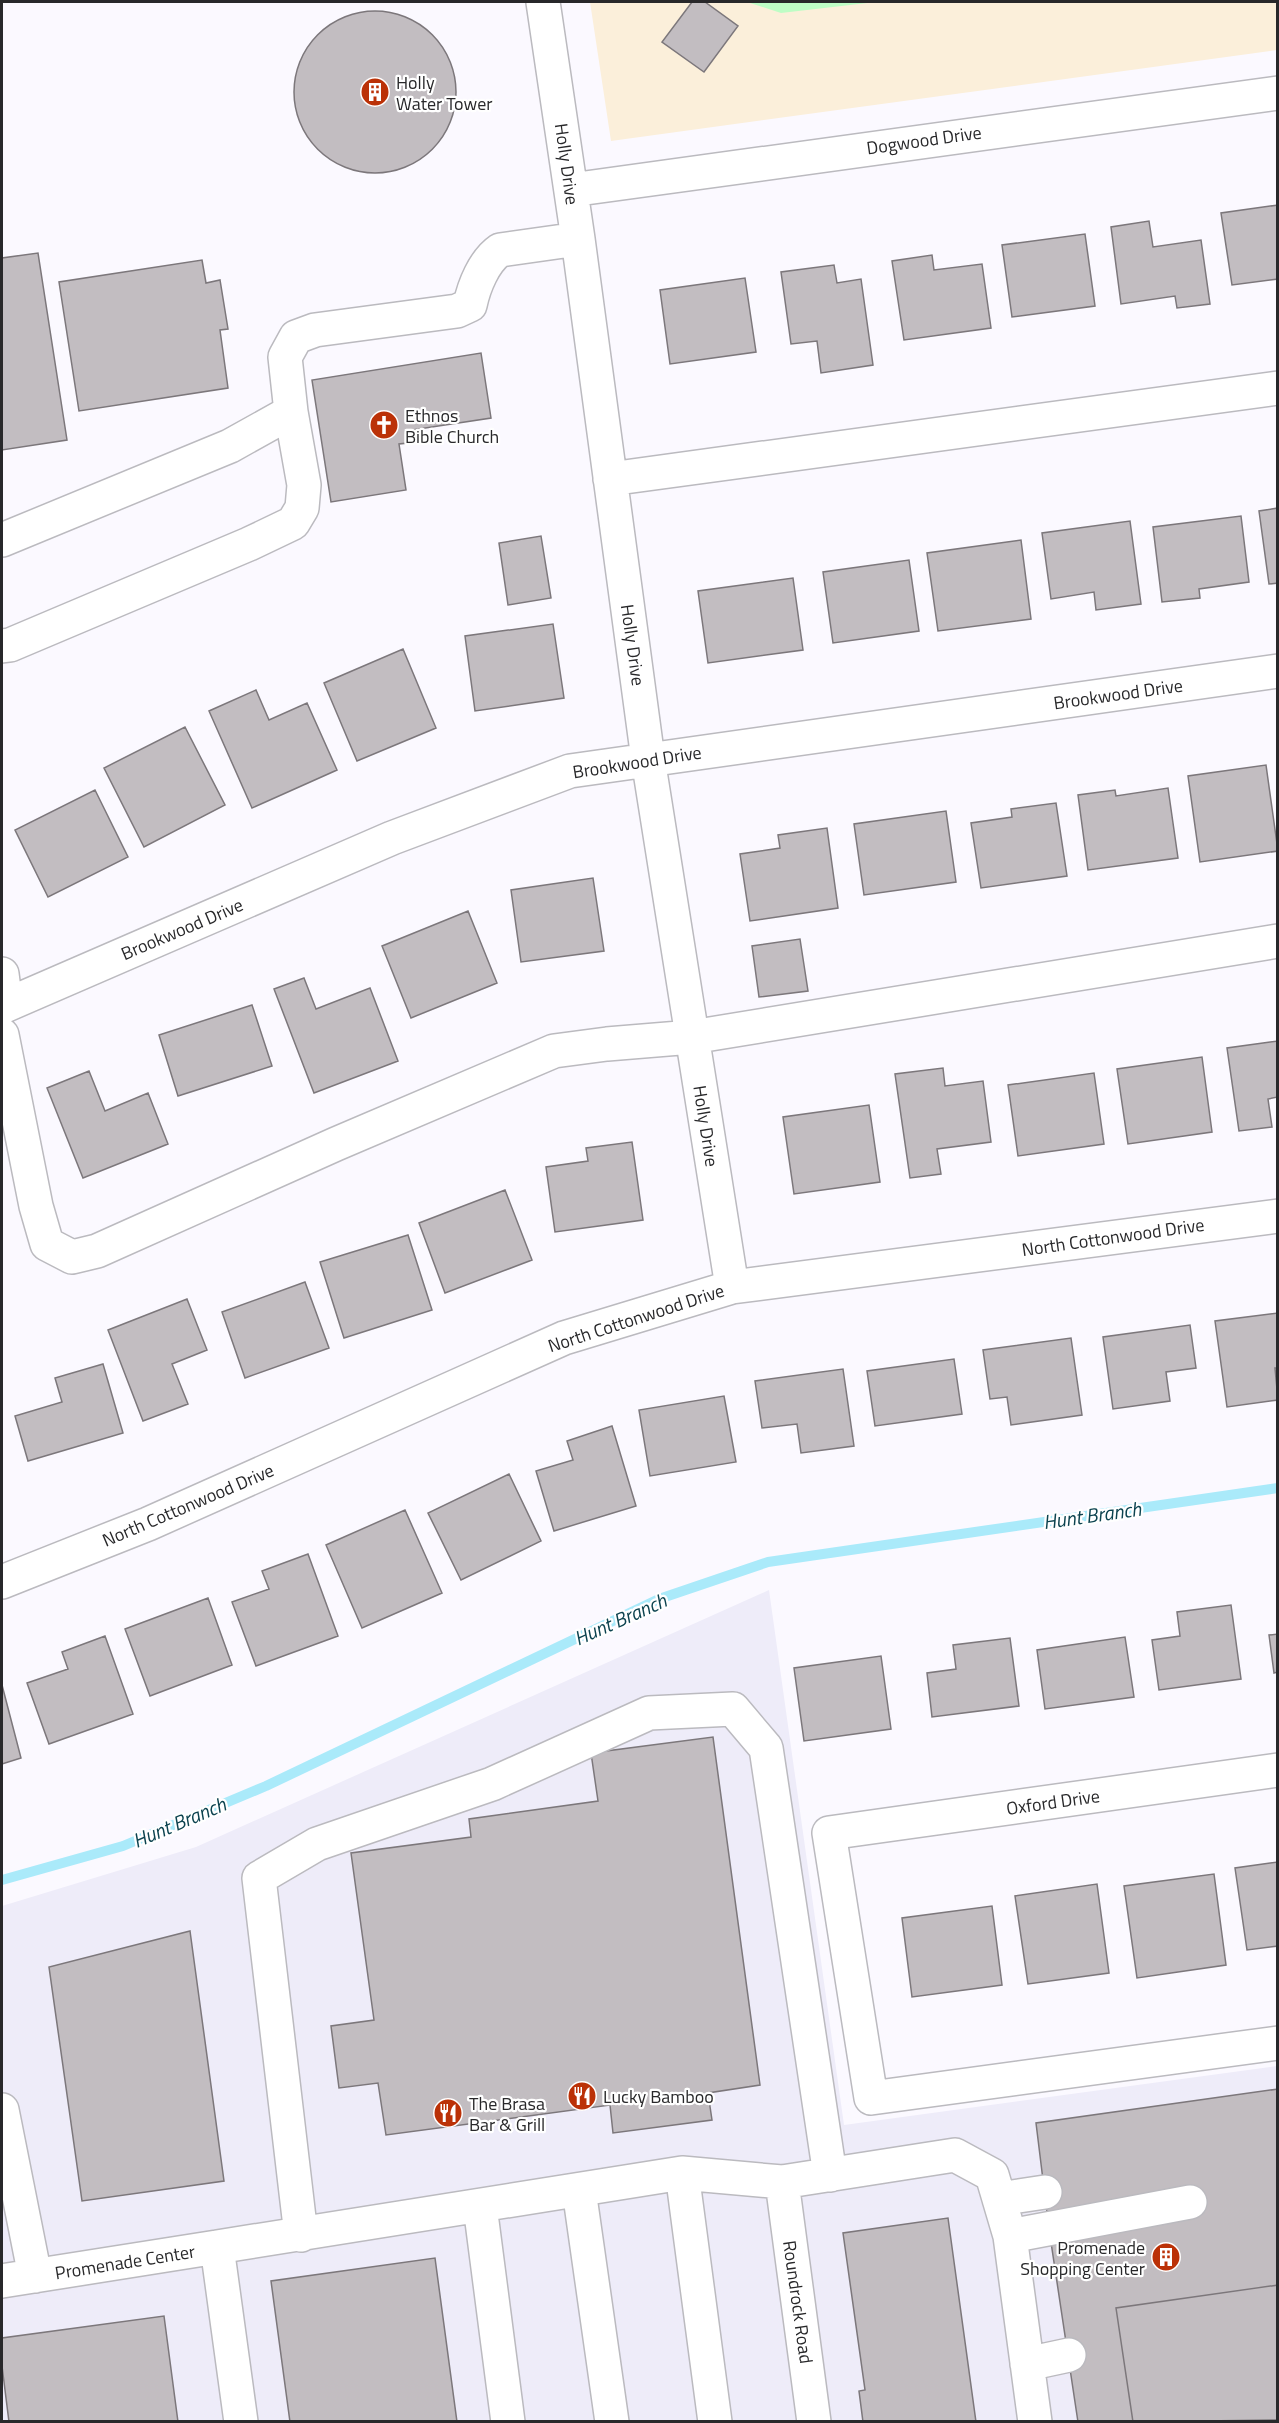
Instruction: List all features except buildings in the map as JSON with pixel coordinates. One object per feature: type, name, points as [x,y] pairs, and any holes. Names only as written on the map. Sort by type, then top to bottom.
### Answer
[{"type":"street","name":"Holly Drive","points":[[543,2],[578,239],[648,759],[732,1287]]},
{"type":"street","name":"Dogwood Drive","points":[[571,190],[1278,93]]},
{"type":"street","points":[[2,646],[10,645],[249,544],[293,523],[302,508],[304,485],[291,412],[285,357],[296,337],[315,330],[457,311],[470,305],[472,293],[491,256],[500,250],[578,239]]},
{"type":"street","points":[[610,479],[1278,388]]},
{"type":"street","points":[[2,540],[230,446],[291,412]]},
{"type":"street","name":"Brookwood Drive","points":[[3,1005],[392,838],[570,771],[1278,671]]},
{"type":"street","points":[[3,1005],[36,1206],[47,1244],[72,1257],[97,1251],[336,1144],[555,1051],[692,1037],[1278,940]]},
{"type":"street","name":"North Cottonwood Drive","points":[[2,1582],[148,1524],[564,1338],[732,1287],[1278,1216]]},
{"type":"street","points":[[301,2235],[259,1878],[317,1844],[492,1784],[650,1713],[733,1709],[766,1748],[830,2175]]},
{"type":"street","name":"Oxford Drive","points":[[1278,1770],[829,1833],[871,2098],[1278,2043]]},
{"type":"street","points":[[2,2110],[35,2276]]},
{"type":"street","points":[[217,2247],[682,2174],[782,2182],[954,2155],[992,2175],[1010,2236],[1035,2421]]},
{"type":"street","points":[[682,2174],[715,2421]]},
{"type":"street","name":"Roundrock Road","points":[[782,2182],[814,2421]]},
{"type":"street","points":[[579,2190],[612,2421]]},
{"type":"street","points":[[999,2199],[1045,2192]]},
{"type":"street","points":[[1010,2236],[1190,2202]]},
{"type":"street","points":[[480,2206],[508,2421]]},
{"type":"street","name":"Promenade Center","points":[[2,2282],[217,2247],[241,2421]]},
{"type":"street","points":[[1027,2364],[1069,2355]]},
{"type":"shaded area","points":[[590,2],[1277,2],[1277,50],[611,141]]},
{"type":"shaded area","points":[[769,1590],[844,2125],[1277,2066],[1277,2421],[2,2422],[2,1906],[196,1847]]},
{"type":"green space","points":[[747,2],[876,2],[781,13]]},
{"type":"waterway","name":"Hunt Branch","points":[[2,1880],[123,1846],[266,1786],[659,1599],[768,1562],[1278,1488]]},
{"type":"place","name":"Holly Water Tower","points":[[375,92]]},
{"type":"place","name":"Ethnos Bible Church","points":[[384,425]]},
{"type":"place","name":"Lucky Bamboo","points":[[582,2096]]},
{"type":"place","name":"The Brasa Bar & Grill","points":[[448,2113]]},
{"type":"place","name":"Promenade Shopping Center","points":[[1166,2257]]}]
